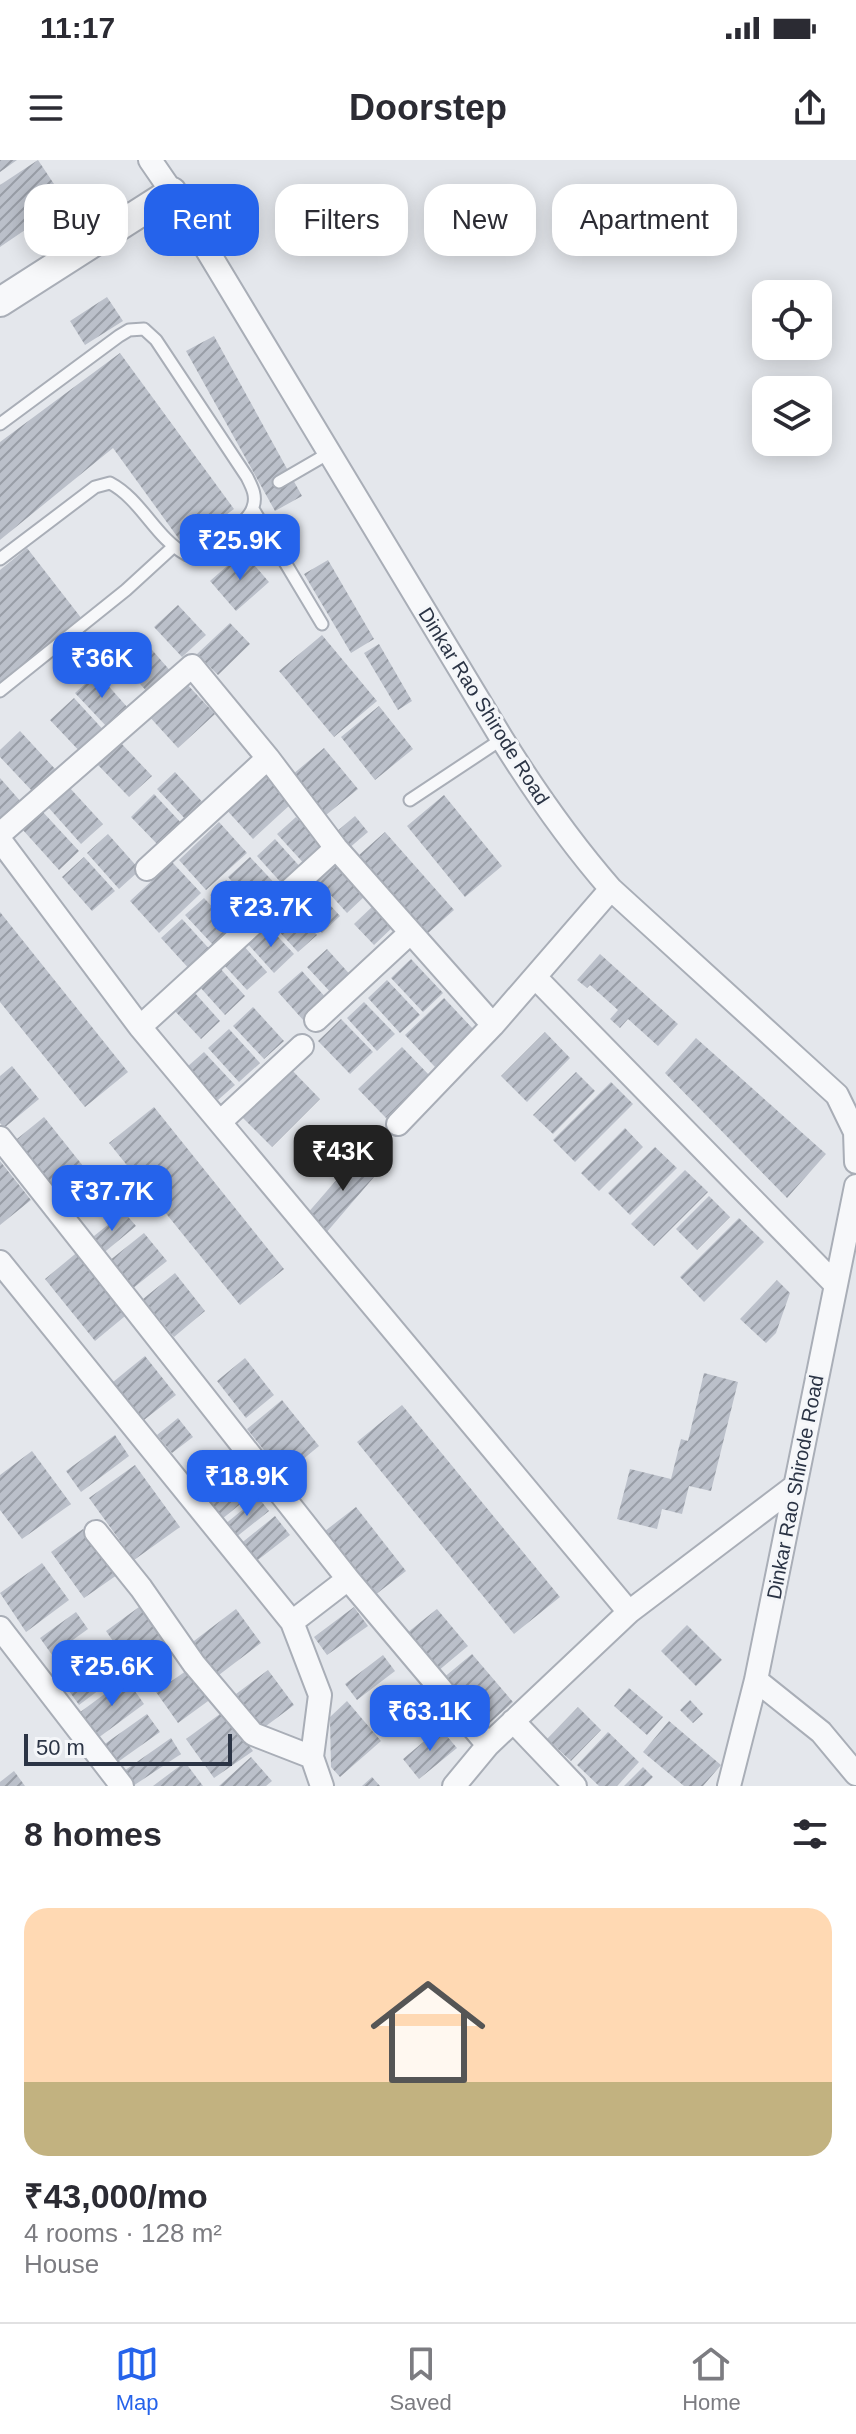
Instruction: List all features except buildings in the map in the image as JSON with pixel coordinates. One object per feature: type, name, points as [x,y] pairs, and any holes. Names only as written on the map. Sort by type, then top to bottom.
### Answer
[{"type":"street","name":"Dinkar Rao Shirode Road","points":[[150,160],[166,184]]},
{"type":"street","points":[[0,302],[144,210]]},
{"type":"street","name":"Dinkar Rao Shirode Road","points":[[210,256],[548,810],[611,889],[837,1095],[855,1132],[856,1162]]},
{"type":"street","points":[[493,1025],[336,848],[268,758],[192,666],[0,837],[140,1027],[629,1612]]},
{"type":"street","points":[[147,869],[268,758]]},
{"type":"street","points":[[140,1027],[336,848]]},
{"type":"street","points":[[398,1124],[493,1025],[611,889]]},
{"type":"street","points":[[316,1020],[410,933]]},
{"type":"street","points":[[535,977],[836,1285]]},
{"type":"street","points":[[220,1122],[302,1046]]},
{"type":"street","points":[[0,1138],[348,1579],[488,1745]]},
{"type":"street","name":"Dinkar Rao Shirode Road","points":[[729,1786],[756,1680],[856,1186]]},
{"type":"street","points":[[0,1262],[292,1622],[320,1695],[312,1757],[322,1786]]},
{"type":"street","points":[[454,1786],[488,1745],[629,1612],[795,1486]]},
{"type":"street","points":[[96,1532],[141,1588],[194,1664],[253,1734],[312,1757]]},
{"type":"street","points":[[292,1622],[348,1579]]},
{"type":"street","points":[[0,1628],[122,1786]]},
{"type":"street","points":[[756,1680],[821,1732],[856,1774]]},
{"type":"street","points":[[513,1721],[575,1786]]},
{"type":"lane","points":[[0,424],[119,336],[129,330],[144,329],[156,340],[255,493],[253,509],[244,521],[202,549],[187,555],[173,547],[124,490],[110,483],[95,487],[0,559]]},
{"type":"lane","points":[[279,482],[329,453]]},
{"type":"lane","points":[[253,509],[322,624]]},
{"type":"lane","points":[[0,691],[126,590],[173,547]]},
{"type":"lane","points":[[410,800],[502,739]]}]
